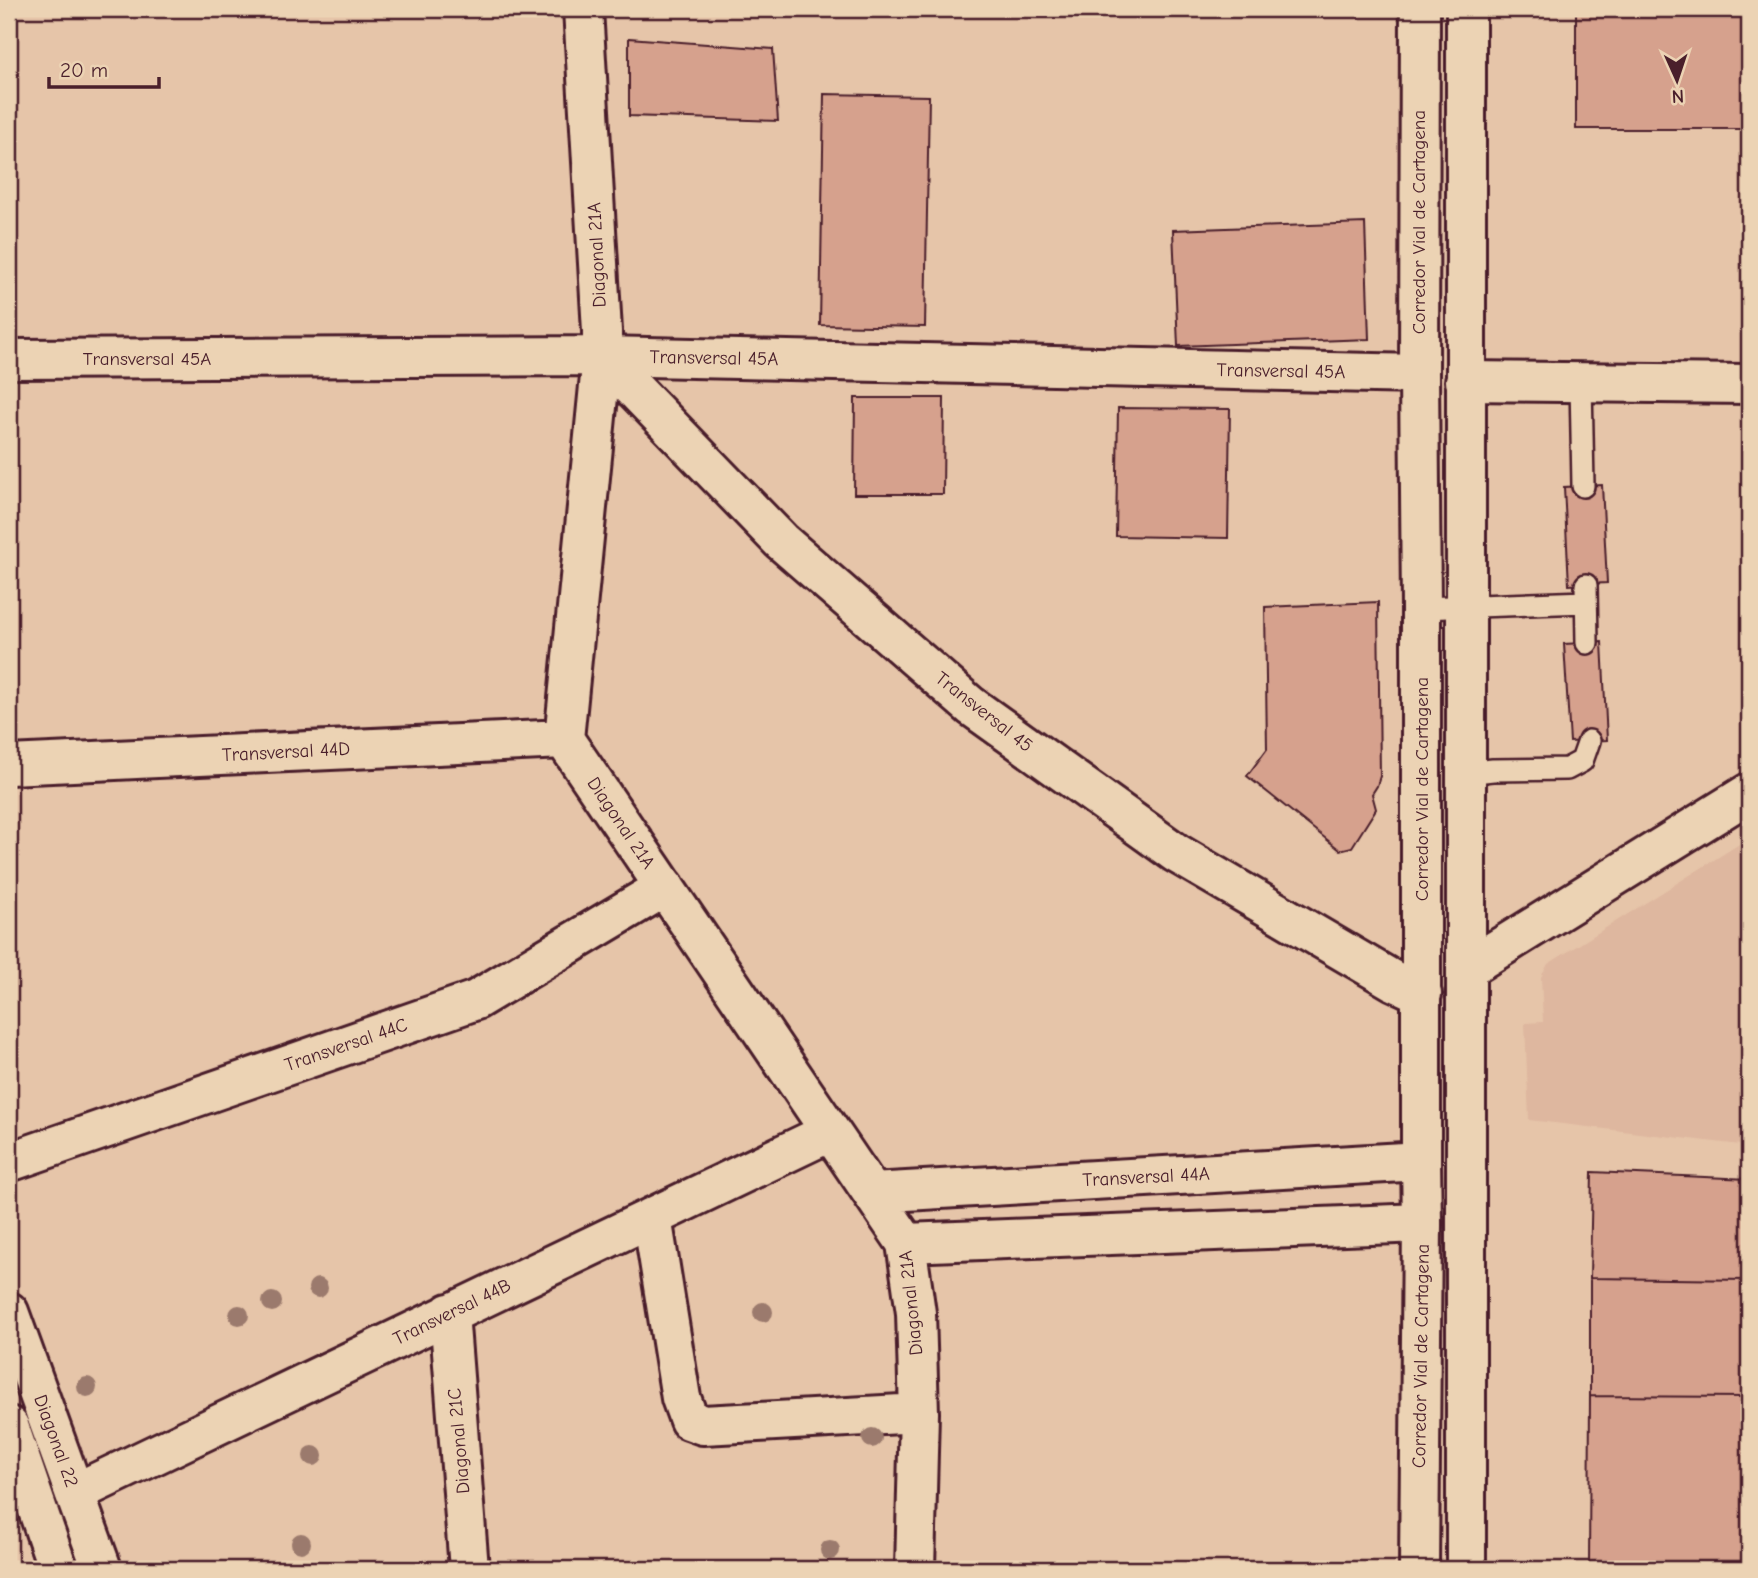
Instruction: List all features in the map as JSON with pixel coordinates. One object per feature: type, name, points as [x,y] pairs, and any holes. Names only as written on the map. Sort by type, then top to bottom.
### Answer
[{"type":"street","name":"Diagonal 21A","points":[[583,9],[602,356],[564,739],[906,1243],[916,1313],[919,1413],[915,1569]]},
{"type":"street","name":"Corredor Vial de Cartagena","points":[[1419,1569],[1422,1223],[1420,9]]},
{"type":"street","points":[[1466,9],[1466,1569]]},
{"type":"street","name":"Transversal 45A","points":[[9,359],[602,356],[1419,374]]},
{"type":"street","name":"Transversal 45","points":[[602,356],[781,541],[971,706],[1176,853],[1394,981],[1422,994]]},
{"type":"street","points":[[1465,381],[1749,384]]},
{"type":"street","name":"Transversal 44D","points":[[9,765],[564,739]]},
{"type":"street","points":[[1465,969],[1749,793]]},
{"type":"street","name":"Transversal 44C","points":[[9,1161],[476,999],[665,887]]},
{"type":"street","name":"Transversal 44B","points":[[75,1493],[830,1132]]},
{"type":"street","name":"Transversal 44A","points":[[872,1193],[1421,1161]]},
{"type":"street","points":[[652,1217],[681,1398],[689,1420],[703,1424],[919,1413]]},
{"type":"street","points":[[906,1243],[1422,1223]]},
{"type":"street","name":"Diagonal 22","points":[[9,1312],[102,1569]]},
{"type":"street","name":"Diagonal 21C","points":[[449,1313],[469,1569]]},
{"type":"street","name":"Diagonal 22","points":[[9,1426],[58,1569]]},
{"type":"lane","points":[[1581,382],[1583,486]]},
{"type":"lane","points":[[1421,608],[1465,607],[1586,593],[1587,643]]},
{"type":"lane","points":[[1465,773],[1567,769],[1582,761],[1589,741]]},
{"type":"shaded area","points":[[1749,838],[1749,1146],[1529,1120],[1525,1023],[1543,1022],[1541,977],[1548,964]]},
{"type":"building","points":[[1576,9],[1749,9],[1749,129],[1576,129]]},
{"type":"building","points":[[629,38],[773,49],[778,121],[629,116]]},
{"type":"building","points":[[824,94],[929,96],[925,327],[820,325]]},
{"type":"building","points":[[1365,223],[1369,339],[1178,346],[1173,230]]},
{"type":"building","points":[[855,398],[944,398],[943,494],[854,494]]},
{"type":"building","points":[[1118,408],[1230,409],[1228,538],[1116,536]]},
{"type":"building","points":[[1602,485],[1607,583],[1569,585],[1564,487]]},
{"type":"building","points":[[1378,602],[1380,776],[1372,794],[1376,809],[1352,847],[1340,850],[1247,776],[1267,749],[1265,607]]},
{"type":"building","points":[[1602,642],[1607,740],[1570,742],[1564,644]]},
{"type":"building","points":[[1592,1172],[1749,1179],[1749,1280],[1590,1278]]},
{"type":"building","points":[[1590,1278],[1749,1280],[1749,1397],[1590,1396]]},
{"type":"building","points":[[1590,1396],[1749,1397],[1749,1569],[1589,1569]]}]
